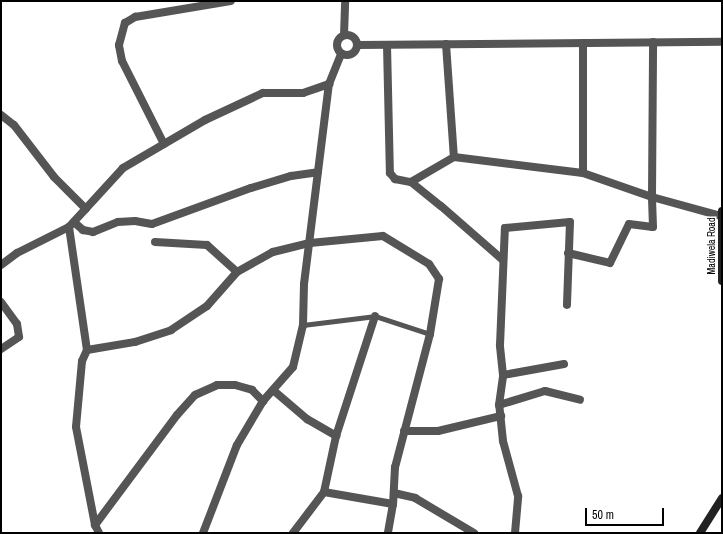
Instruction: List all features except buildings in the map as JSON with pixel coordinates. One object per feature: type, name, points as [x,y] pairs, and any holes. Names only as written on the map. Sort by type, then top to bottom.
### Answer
[{"type":"main road","name":"Madiwela Road","points":[[722,213],[722,281]]},
{"type":"main road","points":[[700,533],[722,498]]},
{"type":"street","points":[[164,144],[122,61],[118,45],[125,23],[136,17],[231,1]]},
{"type":"street","points":[[344,35],[346,1]]},
{"type":"street","points":[[344,35],[351,35],[357,41],[358,45],[355,52],[352,54],[341,54],[338,50],[337,41],[344,35]]},
{"type":"street","points":[[583,42],[583,173]]},
{"type":"street","points":[[568,253],[610,264],[629,224],[654,227],[652,197],[653,42]]},
{"type":"street","points":[[358,45],[722,42]]},
{"type":"street","points":[[446,44],[454,157]]},
{"type":"street","points":[[387,45],[390,173],[395,180],[411,182],[503,260]]},
{"type":"street","points":[[203,533],[237,445],[263,401],[293,367],[303,325],[304,284],[329,84],[341,54]]},
{"type":"street","points":[[1,265],[17,253],[72,224],[123,168],[205,120],[263,93],[303,93],[329,84]]},
{"type":"street","points":[[1,115],[14,126],[54,177],[86,209]]},
{"type":"street","points":[[411,182],[454,157],[583,173],[652,197],[722,213]]},
{"type":"street","points":[[72,224],[83,230],[93,232],[118,222],[135,221],[152,224],[258,186],[292,176],[318,172]]},
{"type":"street","points":[[515,533],[518,496],[503,441],[501,416],[498,405],[503,375],[500,345],[505,228],[570,222],[567,305]]},
{"type":"street","points":[[72,224],[87,350],[82,362],[76,427],[95,525],[99,533]]},
{"type":"street","points":[[87,350],[135,342],[171,330],[207,306],[237,272],[273,252],[310,243],[383,236],[429,264],[439,279],[430,334],[395,467],[393,504],[388,533]]},
{"type":"street","points":[[155,242],[207,245],[237,272]]},
{"type":"street","points":[[1,302],[17,324],[19,337],[1,349]]},
{"type":"street","points":[[293,533],[324,492],[336,436],[375,316]]},
{"type":"street","points":[[503,375],[564,364]]},
{"type":"street","points":[[95,525],[177,415],[195,395],[218,385],[235,385],[252,390],[263,401]]},
{"type":"street","points":[[273,390],[307,419],[336,436]]},
{"type":"street","points":[[498,405],[546,391],[580,400]]},
{"type":"street","points":[[404,431],[438,430],[501,416]]},
{"type":"street","points":[[324,492],[393,504]]},
{"type":"street","points":[[394,493],[415,498],[474,533]]},
{"type":"lane","points":[[303,325],[375,316],[430,334]]}]
